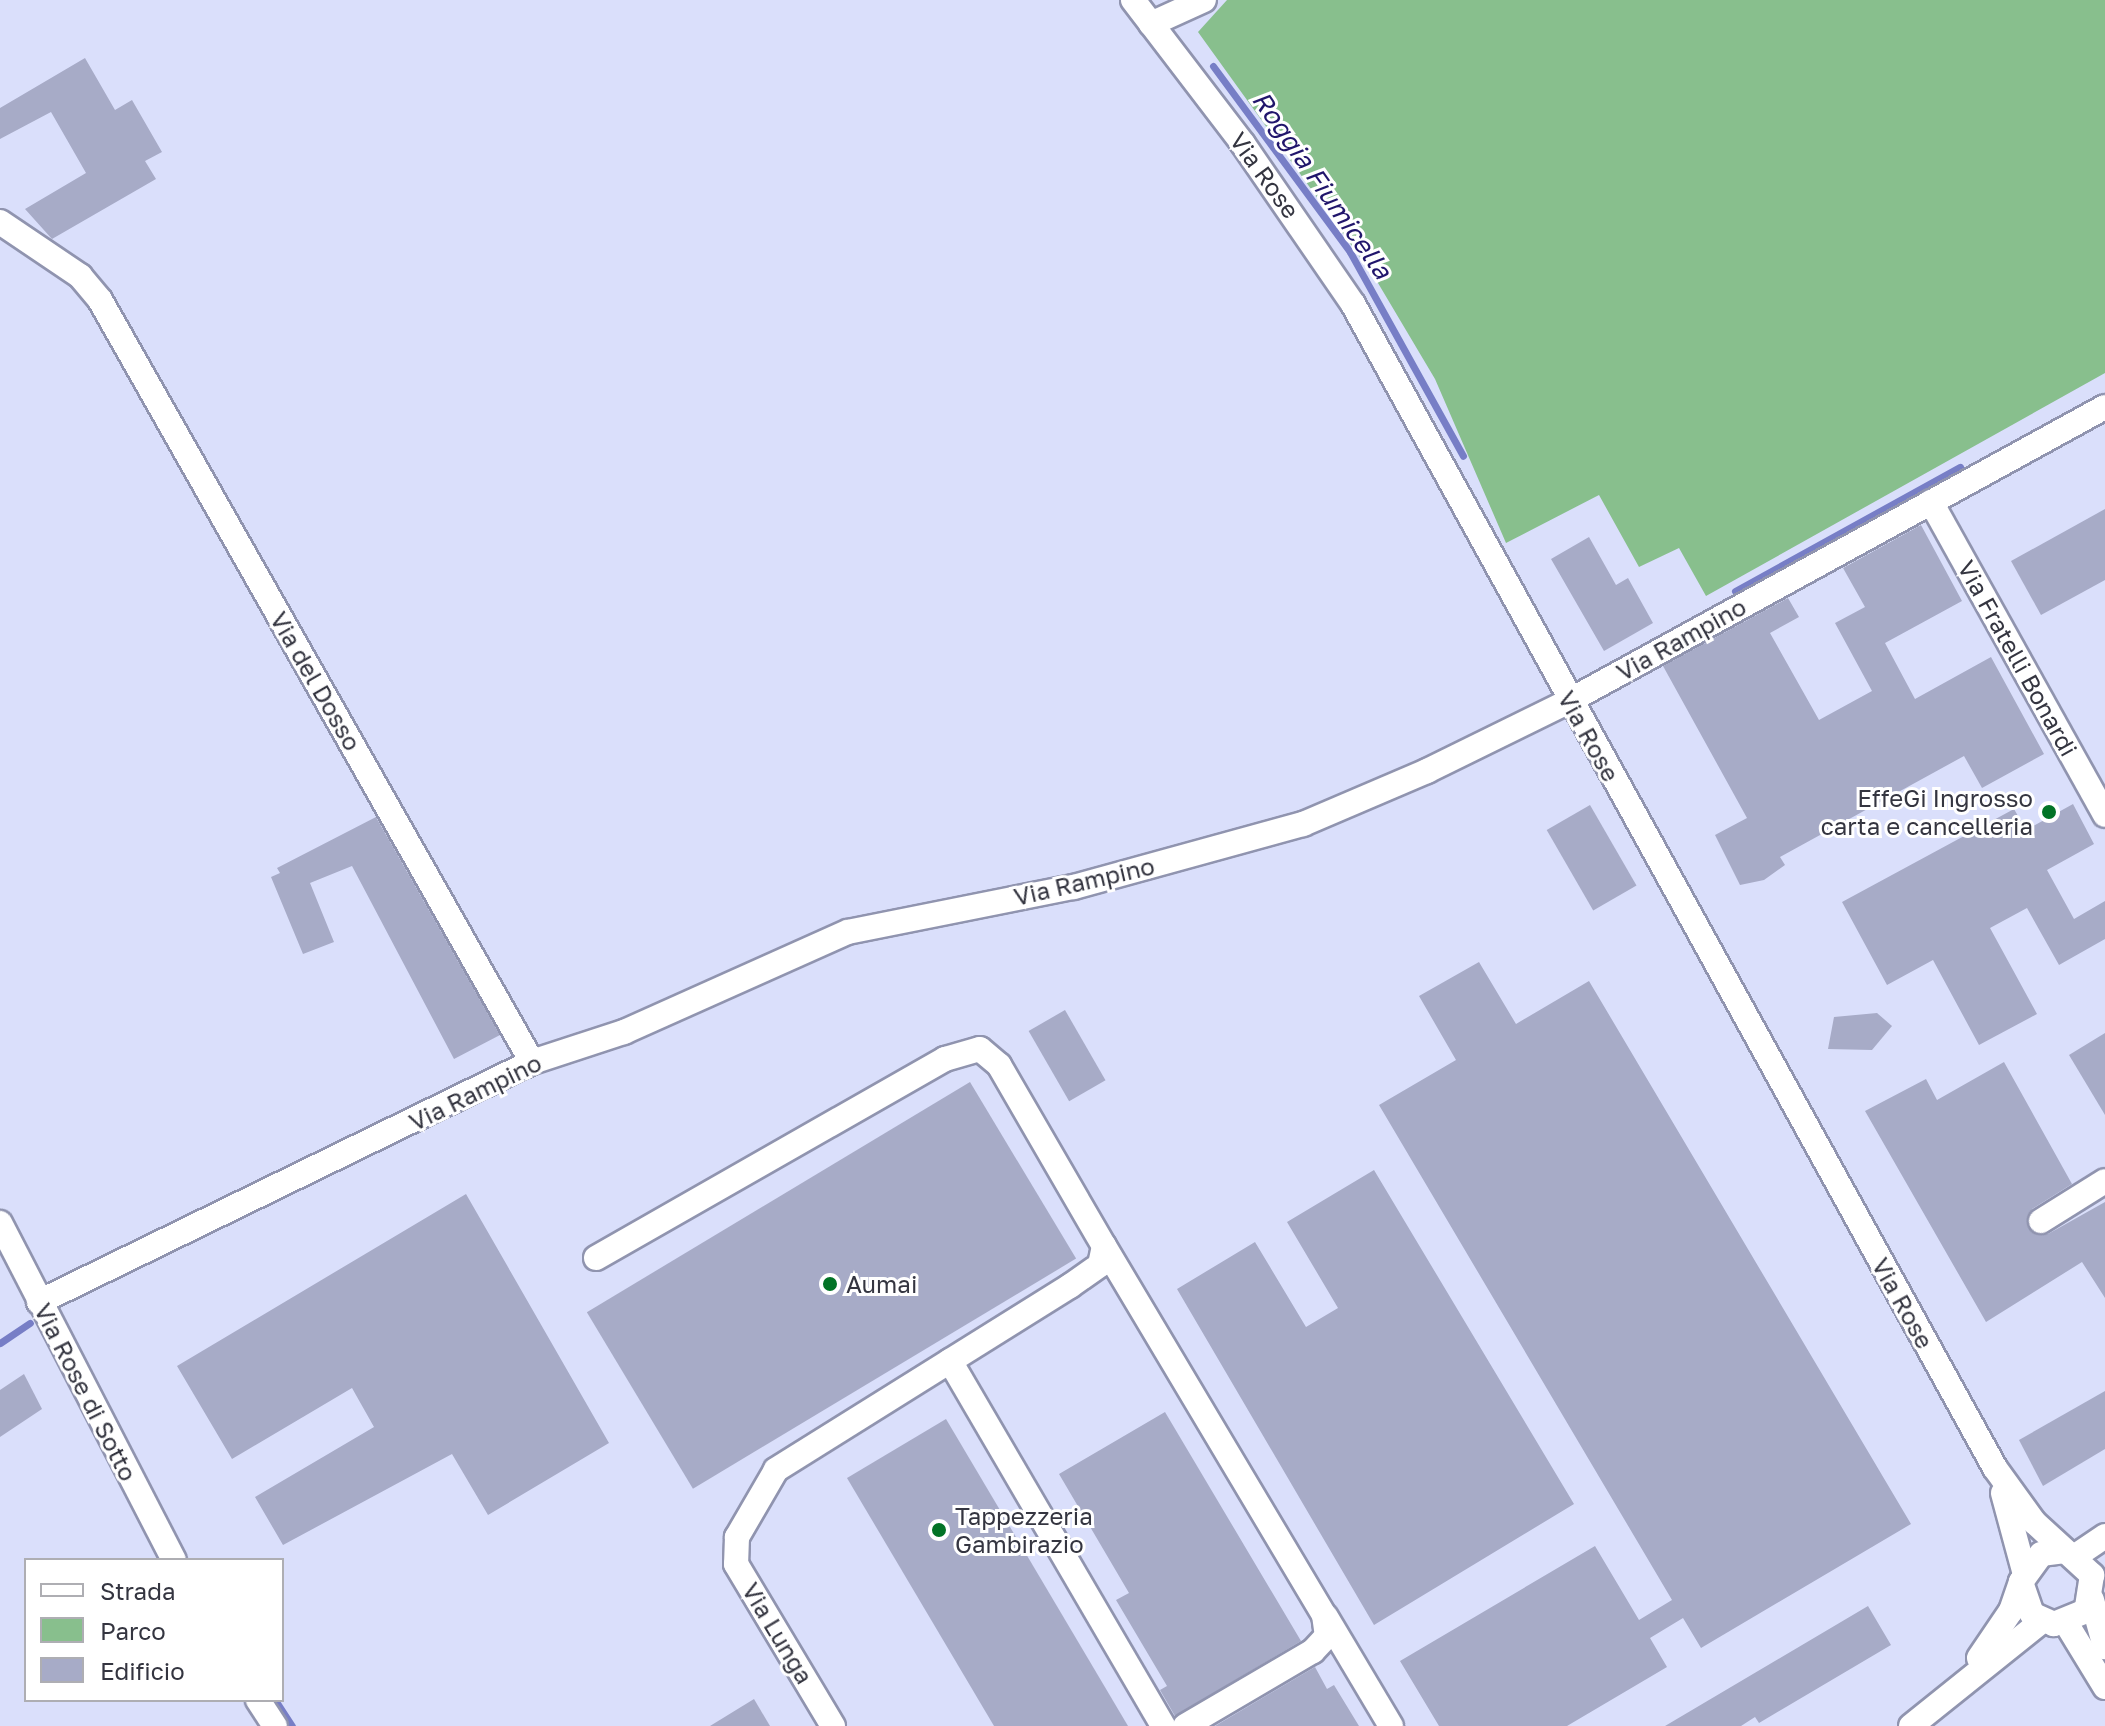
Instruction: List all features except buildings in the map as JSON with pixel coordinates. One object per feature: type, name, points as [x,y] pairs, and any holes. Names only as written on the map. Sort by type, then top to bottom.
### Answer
[{"type":"street","name":"Via Rose","points":[[1133,0],[1353,304],[1569,701],[1995,1468],[2071,1553]]},
{"type":"street","points":[[1151,24],[1204,0]]},
{"type":"street","name":"Via del Dosso","points":[[0,222],[80,276],[100,300],[532,1062]]},
{"type":"street","name":"Via Rampino","points":[[39,1302],[532,1062],[624,1032],[848,932],[1074,887],[1303,824],[1569,701],[2105,407]]},
{"type":"street","name":"Via Fratelli Bonardi","points":[[1931,502],[2101,799]]},
{"type":"street","points":[[596,1258],[945,1059],[980,1049],[999,1065],[1391,1726]]},
{"type":"street","points":[[2041,1221],[2105,1181]]},
{"type":"street","name":"Via Rose di Sotto","points":[[0,1223],[173,1558]]},
{"type":"street","points":[[1104,1246],[1100,1265],[950,1361],[1163,1726]]},
{"type":"street","name":"Via Lunga","points":[[833,1726],[736,1564],[737,1537],[776,1470],[950,1361]]},
{"type":"street","name":"Via Rose","points":[[1995,1468],[2023,1576]]},
{"type":"street","points":[[1911,1726],[1954,1687],[1996,1636],[2023,1576],[2041,1554],[2071,1553],[2105,1536]]},
{"type":"street","points":[[2071,1553],[2097,1584],[2105,1647]]},
{"type":"street","points":[[2023,1576],[2025,1605],[2054,1622],[2105,1687]]},
{"type":"street","points":[[1954,1687],[2054,1622],[2097,1584]]},
{"type":"street","points":[[1185,1726],[1313,1651],[1327,1636],[1324,1615]]},
{"type":"street","points":[[259,1702],[275,1726]]},
{"type":"green space","points":[[1227,0],[2105,0],[2105,373],[1706,596],[1679,548],[1639,567],[1599,495],[1506,543],[1435,379],[1375,278],[1198,32]]},
{"type":"waterway","name":"Roggia Fiumicella","points":[[1213,66],[1350,252],[1463,456]]},
{"type":"waterway","name":"Roggia Fiumicella","points":[[1735,591],[1960,467]]},
{"type":"waterway","name":"Roggia Fiumicella","points":[[0,1343],[30,1323]]},
{"type":"waterway","name":"Roggia Fiumicella","points":[[276,1702],[292,1726]]},
{"type":"place","name":"EffeGi Ingrosso carta e cancelleria","points":[[2049,812]]},
{"type":"place","name":"Aumai","points":[[830,1284]]},
{"type":"place","name":"Tappezzeria Gambirazio","points":[[939,1530]]}]
